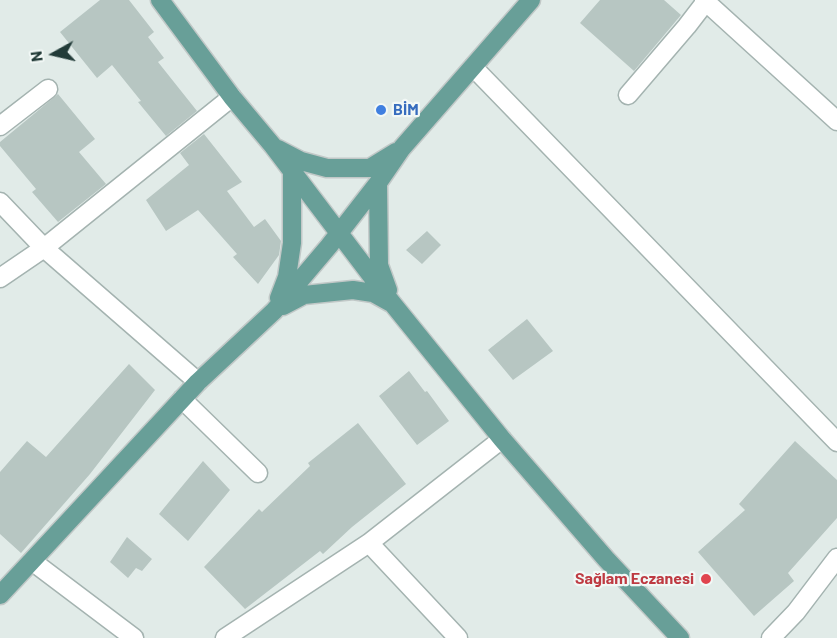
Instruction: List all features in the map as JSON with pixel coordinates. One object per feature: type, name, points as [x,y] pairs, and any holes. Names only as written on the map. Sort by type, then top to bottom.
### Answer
[{"type":"main road","points":[[160,0],[231,97],[273,146],[392,303],[502,439],[606,559],[680,638]]},
{"type":"main road","points":[[0,595],[198,382],[274,311],[378,183],[402,148],[531,0]]},
{"type":"main road","points":[[273,146],[301,161],[327,168],[370,168],[402,148]]},
{"type":"main road","points":[[274,311],[287,277],[292,243],[292,173]]},
{"type":"main road","points":[[378,183],[380,265],[392,303]]},
{"type":"main road","points":[[274,311],[304,295],[353,290],[373,294],[392,303]]},
{"type":"street","points":[[628,95],[687,26],[705,0],[837,121]]},
{"type":"street","points":[[473,67],[837,442]]},
{"type":"street","points":[[0,126],[48,89]]},
{"type":"street","points":[[0,278],[44,248],[231,97]]},
{"type":"street","points":[[0,202],[44,248],[198,382]]},
{"type":"street","points":[[182,399],[258,472]]},
{"type":"street","points":[[225,638],[369,543],[502,439]]},
{"type":"street","points":[[369,543],[458,638]]},
{"type":"street","points":[[771,638],[796,612],[837,558]]},
{"type":"street","points":[[32,561],[134,638]]},
{"type":"building","points":[[100,0],[129,0],[154,32],[148,37],[164,58],[158,62],[197,111],[166,136],[112,65],[97,78],[60,32]]},
{"type":"building","points":[[600,0],[664,0],[681,15],[634,71],[580,23]]},
{"type":"building","points":[[58,94],[95,139],[79,152],[106,184],[58,222],[32,192],[36,189],[0,146],[0,142]]},
{"type":"building","points":[[204,134],[242,182],[227,191],[254,227],[265,219],[281,241],[279,255],[258,284],[233,257],[237,254],[198,210],[166,231],[146,200],[189,165],[180,153]]},
{"type":"building","points":[[427,231],[441,245],[422,264],[406,250]]},
{"type":"building","points":[[527,319],[553,351],[513,380],[488,350]]},
{"type":"building","points":[[129,364],[155,390],[90,474],[21,553],[0,534],[0,472],[27,441],[46,457]]},
{"type":"building","points":[[409,371],[449,421],[417,445],[379,396]]},
{"type":"building","points":[[358,423],[406,484],[352,527],[323,554],[320,551],[245,609],[204,567],[259,509],[262,512],[310,466],[308,463]]},
{"type":"building","points":[[795,441],[837,480],[837,518],[788,573],[794,581],[754,616],[698,552],[745,510],[739,504]]},
{"type":"building","points":[[203,461],[230,490],[188,541],[159,514]]},
{"type":"building","points":[[127,537],[152,559],[142,571],[136,568],[128,578],[110,562]]},
{"type":"place","name":"BİM","points":[[381,110]]},
{"type":"place","name":"Sağlam Eczanesi","points":[[706,579]]}]
